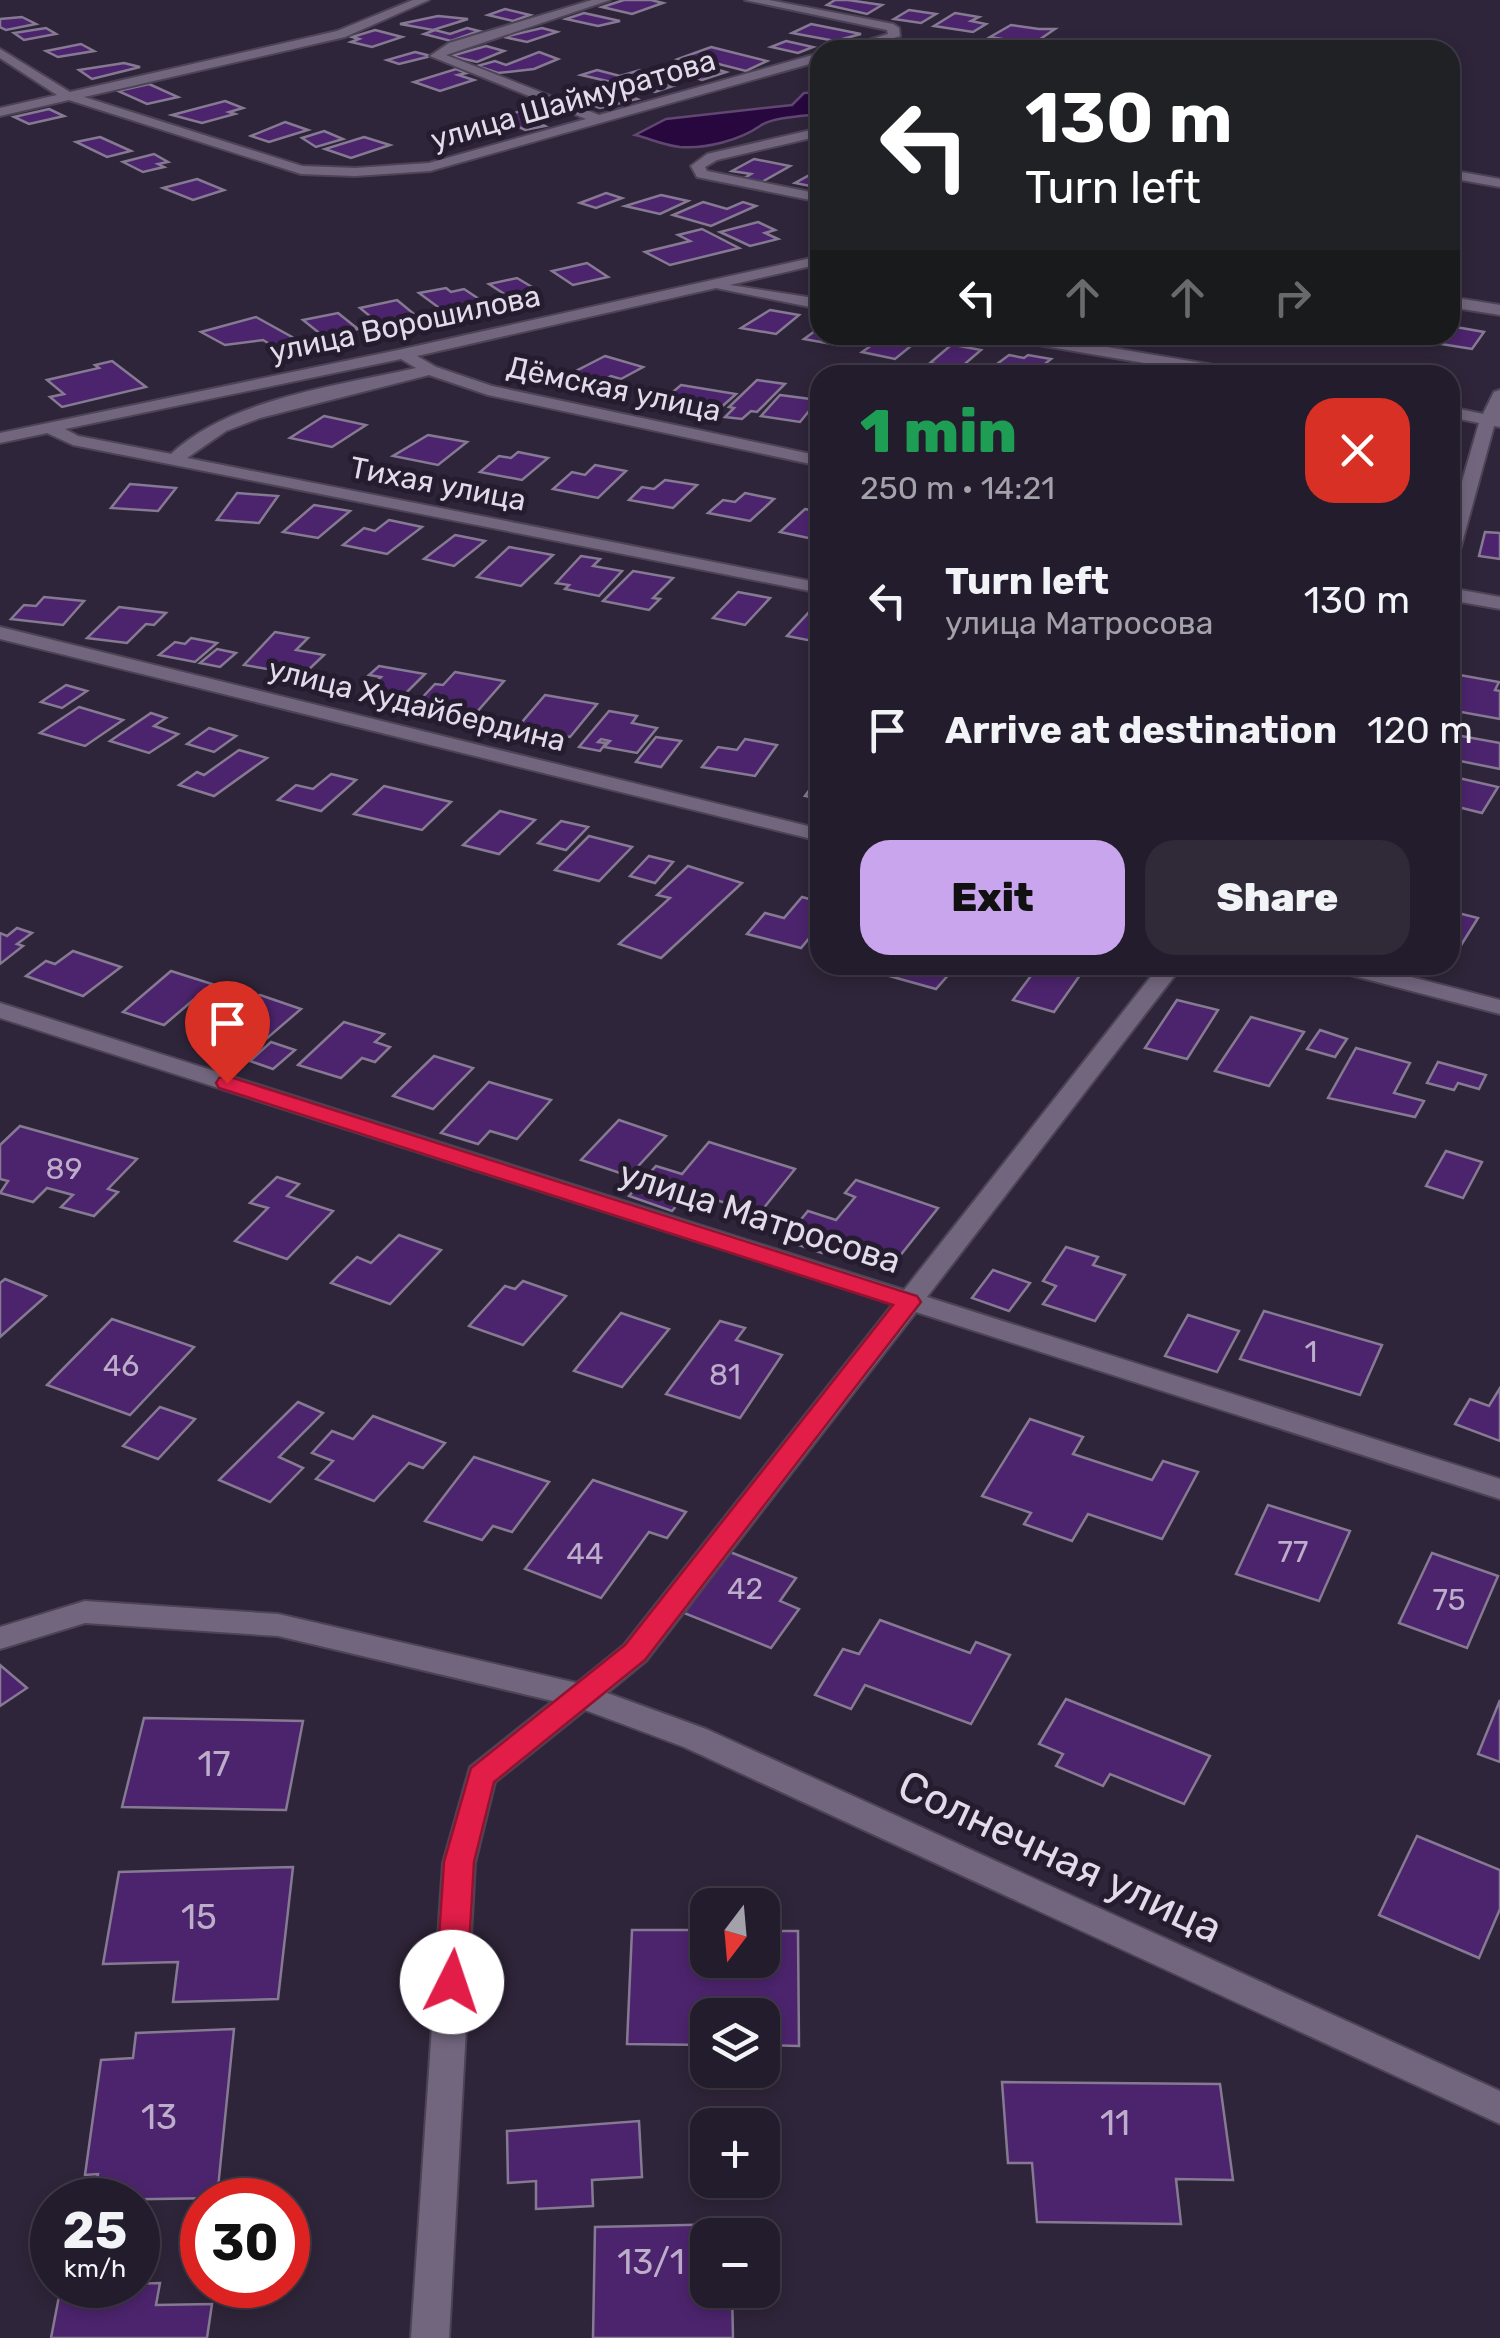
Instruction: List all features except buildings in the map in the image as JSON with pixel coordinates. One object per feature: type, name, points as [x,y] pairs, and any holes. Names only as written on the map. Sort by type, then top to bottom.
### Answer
[{"type":"street","points":[[0,112],[341,34],[423,0]]},
{"type":"street","points":[[556,0],[584,6]]},
{"type":"street","points":[[597,118],[436,56],[453,46],[604,0]]},
{"type":"street","points":[[751,0],[893,28],[894,36],[880,40]]},
{"type":"street","name":"улица Шаймуратова","points":[[0,53],[66,95],[301,170],[355,172],[430,167],[810,60]]},
{"type":"street","points":[[810,134],[712,157],[698,166],[702,174],[810,196]]},
{"type":"street","points":[[1460,176],[1500,183]]},
{"type":"street","name":"улица Ворошилова","points":[[0,438],[403,354],[810,262]]},
{"type":"street","points":[[708,286],[810,302]]},
{"type":"street","points":[[1460,304],[1500,310]]},
{"type":"street","points":[[1068,345],[1185,365]]},
{"type":"street","name":"Дёмская улица","points":[[403,354],[430,370],[488,390],[810,459]]},
{"type":"street","points":[[174,460],[184,447],[209,432],[304,400],[430,370]]},
{"type":"street","points":[[1460,524],[1500,395]]},
{"type":"street","points":[[1460,414],[1494,420]]},
{"type":"street","name":"Тихая улица","points":[[48,428],[73,440],[810,586]]},
{"type":"street","points":[[1460,596],[1500,604]]},
{"type":"street","name":"улица Худайбердина","points":[[0,633],[810,833]]},
{"type":"street","points":[[430,2338],[459,1862],[481,1776],[635,1652],[1164,975]]},
{"type":"street","points":[[1377,975],[1500,1007]]},
{"type":"street","name":"улица Матросова","points":[[0,1010],[1500,1489]]},
{"type":"street","name":"Солнечная улица","points":[[0,1638],[85,1612],[278,1625],[579,1696],[695,1738],[1500,2108]]},
{"type":"shaded area","points":[[804,93],[810,93],[810,115],[765,123],[722,143],[680,147],[635,135],[666,119],[792,105]]},
{"type":"route","points":[[227,1083],[908,1302],[635,1652],[481,1776],[459,1862],[452,1982]]}]
